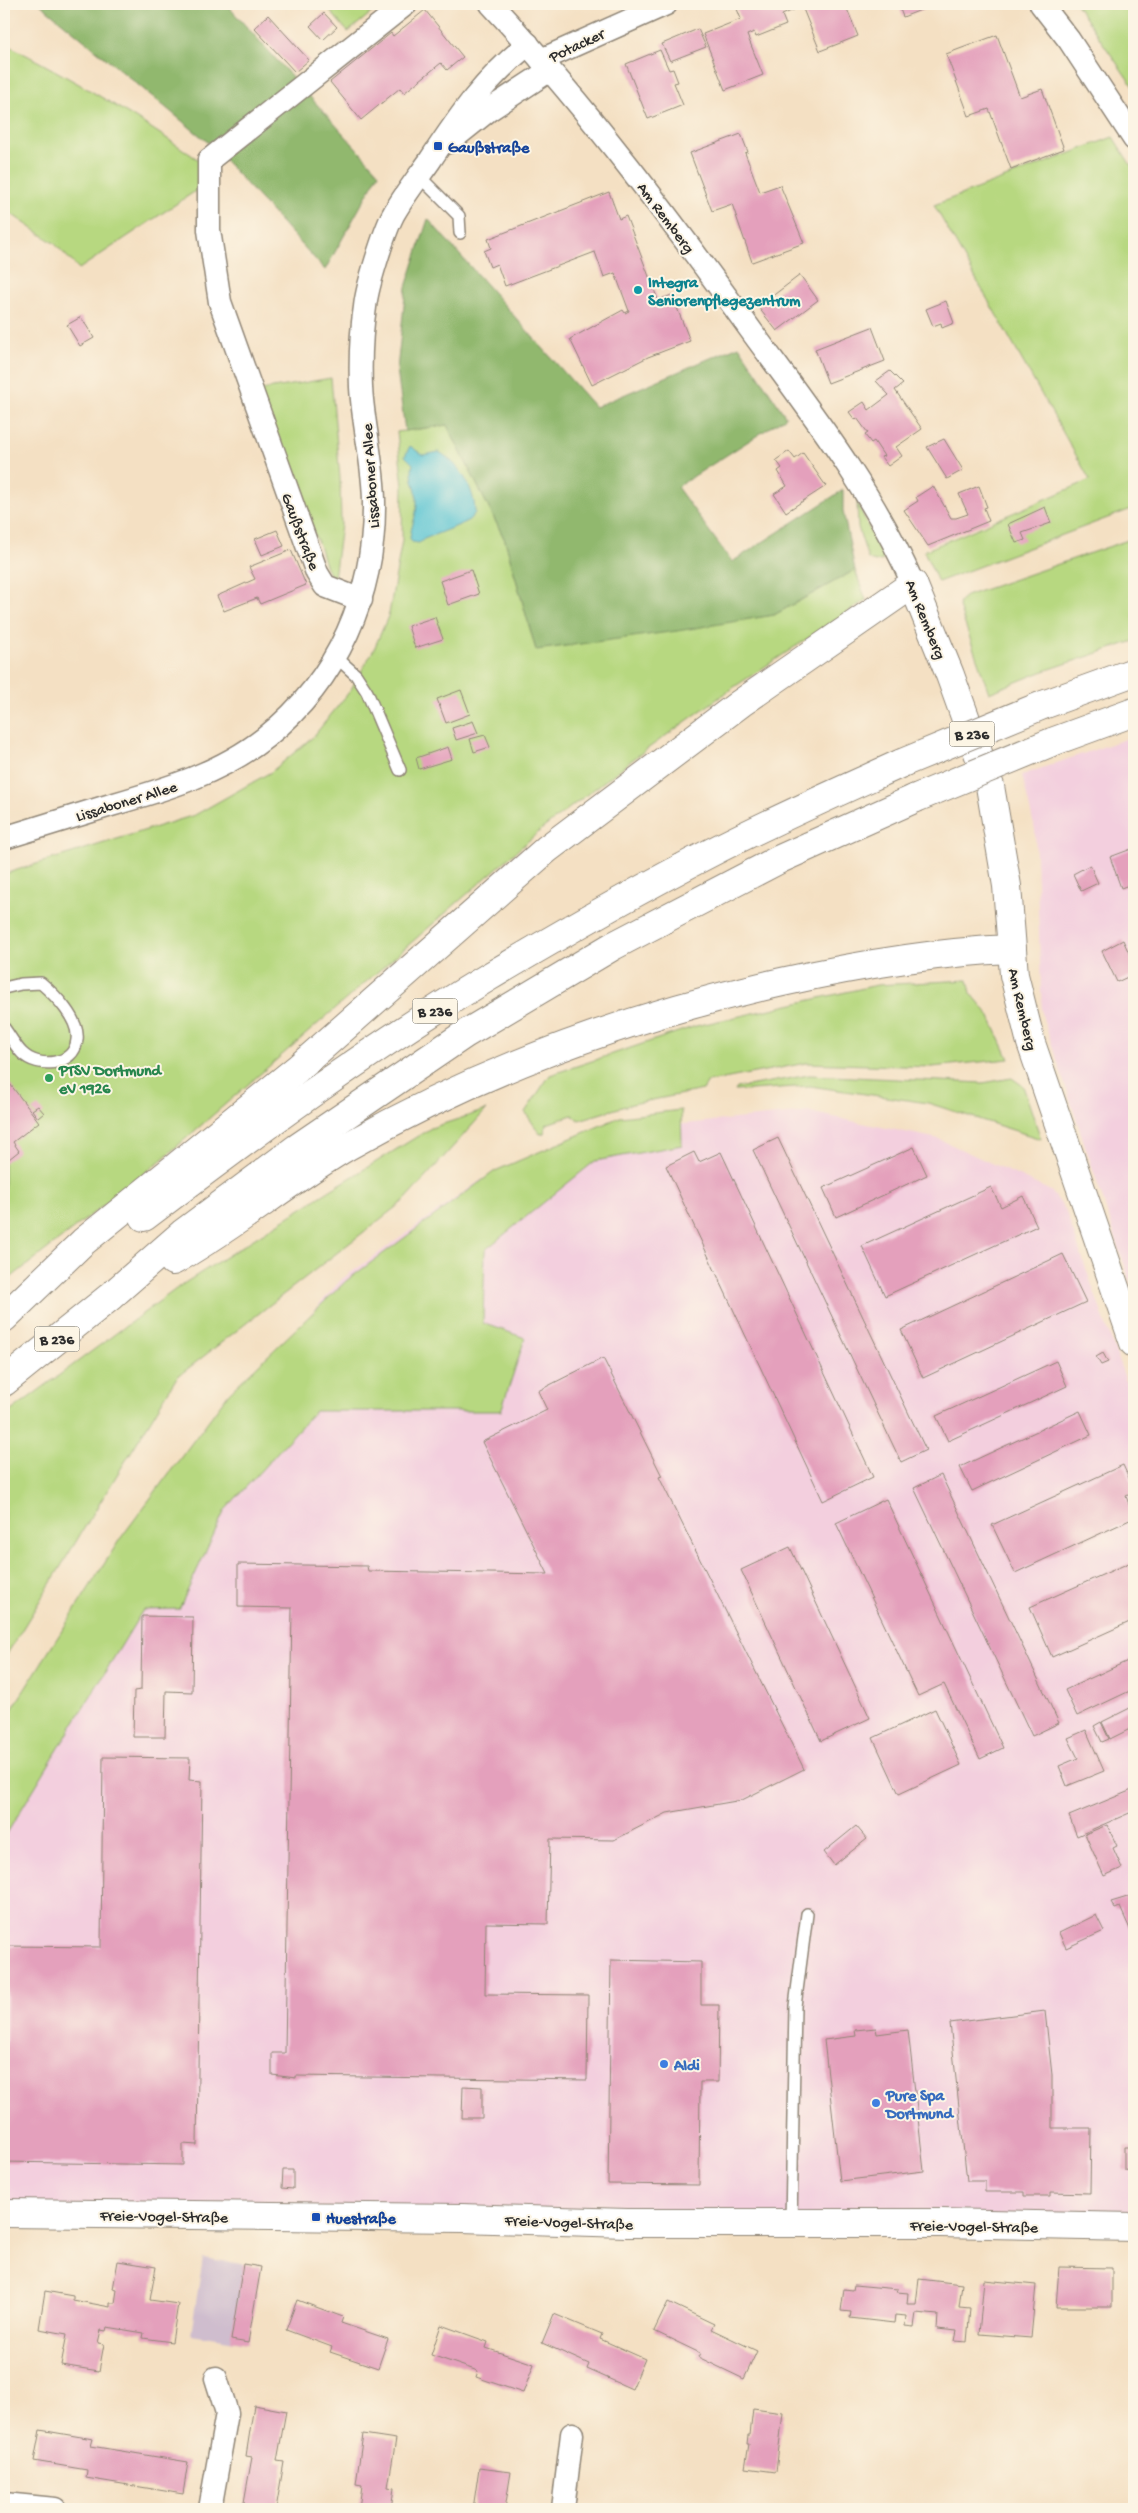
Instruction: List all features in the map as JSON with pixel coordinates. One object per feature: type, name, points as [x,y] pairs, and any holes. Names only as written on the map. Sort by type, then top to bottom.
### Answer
[{"type":"main road","name":"Am Remberg","points":[[913,584],[950,675],[990,786],[1007,886],[1014,975],[1031,1043],[1134,1343]]},
{"type":"main road","points":[[4,1319],[83,1242],[297,1069],[547,849],[741,703],[913,584]]},
{"type":"main road","name":"B 236","points":[[4,1319],[93,1256],[262,1128],[372,1051],[485,979],[562,934],[712,852],[902,763],[1043,705],[1134,672]]},
{"type":"main road","name":"B 236","points":[[4,1382],[111,1296],[183,1233],[297,1148],[465,1034],[622,941],[780,859],[916,798],[1052,742],[1134,712]]},
{"type":"main road","points":[[111,1296],[185,1254],[286,1185],[346,1147],[410,1112],[545,1052],[688,1004],[820,973],[888,960],[975,950],[1012,949]]},
{"type":"main road","name":"Freie-Vogel-Straße","points":[[4,2217],[791,2224],[941,2223],[1134,2227]]},
{"type":"street","name":"Gaußstraße","points":[[361,600],[325,586],[317,573],[220,302],[209,230],[209,160],[406,4]]},
{"type":"street","name":"Am Remberg","points":[[491,4],[540,58],[680,233],[839,451],[874,506],[913,584]]},
{"type":"street","name":"Potacker","points":[[540,58],[666,4]]},
{"type":"street","points":[[1041,4],[1069,40],[1134,139]]},
{"type":"street","name":"Lissaboner Allee","points":[[4,838],[146,795],[209,772],[265,738],[296,710],[343,647],[368,578],[373,541],[374,502],[362,387],[365,303],[392,216],[466,106],[503,65],[540,58]]},
{"type":"street","name":"Lissaboner Allee","points":[[433,156],[489,110],[540,58]]},
{"type":"street","points":[[210,2509],[227,2413],[216,2378]]},
{"type":"street","points":[[563,2509],[572,2434]]},
{"type":"street","points":[[4,2504],[55,2509]]},
{"type":"lane","points":[[419,176],[459,216],[460,233]]},
{"type":"lane","points":[[336,657],[356,676],[367,692],[400,770]]},
{"type":"lane","points":[[4,988],[21,984],[41,983],[55,995],[71,1017],[78,1040],[70,1056],[57,1063],[41,1063],[24,1054],[4,1028]]},
{"type":"lane","points":[[791,2224],[795,2006],[807,1914]]},
{"type":"shaded area","points":[[1134,736],[1134,1294],[1042,1015],[1035,830],[1022,775]]},
{"type":"shaded area","points":[[809,1112],[939,1139],[1051,1191],[1065,1209],[1128,1387],[1134,1431],[1134,2226],[4,2211],[4,1767],[258,1373],[342,1279],[481,1180],[640,1128]]},
{"type":"shaded area","points":[[203,2258],[261,2267],[248,2343],[191,2334]]},
{"type":"green space","points":[[40,4],[226,4],[379,173],[325,270],[210,144]]},
{"type":"green space","points":[[324,4],[382,4],[348,32]]},
{"type":"green space","points":[[1076,4],[1134,4],[1134,88]]},
{"type":"green space","points":[[4,43],[155,130],[203,163],[200,188],[79,269],[55,244],[4,209]]},
{"type":"green space","points":[[1113,137],[1134,170],[1134,508],[938,582],[924,551],[1090,480],[934,205]]},
{"type":"green space","points":[[428,219],[595,407],[739,346],[786,417],[677,487],[732,562],[843,490],[843,511],[855,570],[774,615],[677,631],[536,650],[505,540],[447,425],[405,431],[397,369],[406,287]]},
{"type":"green space","points":[[331,378],[340,478],[341,525],[334,578],[325,566],[319,545],[256,391]]},
{"type":"green space","points":[[447,425],[505,540],[536,650],[774,615],[855,570],[866,600],[734,687],[636,757],[542,829],[160,1161],[4,1283],[4,874],[195,815],[271,772],[313,737],[350,691],[374,649],[389,614],[402,540],[403,486],[397,432]]},
{"type":"green space","points":[[857,502],[884,560],[875,562],[868,559],[858,527]]},
{"type":"green space","points":[[1134,538],[1134,641],[1041,672],[989,693],[959,607],[960,601],[966,596]]},
{"type":"green space","points":[[968,980],[971,993],[989,1015],[1009,1059],[932,1067],[806,1063],[708,1082],[703,1090],[632,1104],[579,1120],[572,1115],[547,1124],[544,1133],[540,1134],[525,1112],[550,1075],[696,1026],[877,985]]},
{"type":"green space","points":[[809,1075],[983,1083],[1012,1078],[1023,1086],[1041,1139],[928,1103],[810,1086],[735,1091],[737,1088]]},
{"type":"green space","points":[[486,1110],[405,1200],[177,1377],[4,1659],[4,1416],[180,1286],[329,1191],[431,1128]]},
{"type":"green space","points":[[681,1110],[682,1145],[595,1161],[485,1250],[483,1323],[525,1338],[501,1411],[315,1411],[225,1510],[179,1609],[143,1610],[4,1838],[4,1722],[120,1539],[229,1393],[346,1281],[495,1171],[620,1117]]},
{"type":"water","points":[[410,446],[423,455],[439,452],[460,470],[469,486],[475,513],[469,520],[424,539],[419,543],[412,542],[410,538],[417,503],[412,474],[413,464],[405,456]]},
{"type":"building","points":[[735,4],[749,4],[750,6],[756,4],[797,4],[798,8],[782,15],[786,25],[756,37],[754,32],[747,35],[763,75],[725,90],[703,34],[741,19]]},
{"type":"building","points":[[801,4],[845,4],[858,36],[820,51]]},
{"type":"building","points":[[898,4],[936,4],[903,17]]},
{"type":"building","points":[[425,10],[463,57],[447,70],[441,63],[404,93],[400,88],[361,120],[330,82],[391,33],[393,36]]},
{"type":"building","points":[[324,13],[337,27],[323,40],[310,26]]},
{"type":"building","points":[[268,15],[309,60],[295,72],[254,28]]},
{"type":"building","points":[[698,29],[706,47],[670,61],[662,44]]},
{"type":"building","points":[[997,35],[1020,97],[1042,89],[1064,149],[1011,169],[989,109],[969,116],[946,54]]},
{"type":"building","points":[[660,50],[669,70],[673,69],[678,82],[674,83],[683,105],[648,119],[626,64]]},
{"type":"building","points":[[741,134],[748,152],[745,153],[760,192],[780,185],[804,243],[752,262],[732,204],[712,211],[690,153]]},
{"type":"building","name":"Integra Seniorenpflegezentrum","points":[[609,192],[619,219],[626,216],[658,300],[672,295],[690,341],[648,357],[592,385],[570,339],[623,310],[625,313],[629,311],[615,273],[604,277],[595,252],[505,286],[497,264],[490,267],[484,251],[491,248],[488,239]]},
{"type":"building","points":[[800,275],[818,300],[777,331],[758,307]]},
{"type":"building","points":[[946,301],[954,323],[942,328],[941,323],[933,326],[926,309]]},
{"type":"building","points":[[81,317],[94,338],[80,346],[67,325]]},
{"type":"building","points":[[872,327],[885,361],[828,383],[815,349]]},
{"type":"building","points":[[890,371],[903,384],[895,390],[922,429],[896,447],[902,456],[888,466],[881,457],[884,456],[874,441],[871,443],[865,435],[868,433],[857,418],[855,420],[849,412],[864,402],[869,410],[889,395],[876,381]]},
{"type":"building","points":[[944,439],[963,470],[947,479],[927,447]]},
{"type":"building","points":[[789,451],[795,459],[803,453],[826,486],[786,512],[774,494],[787,486],[778,471],[782,468],[776,460]]},
{"type":"building","points":[[933,486],[951,518],[956,518],[968,514],[959,494],[979,486],[987,507],[984,508],[989,521],[928,546],[904,510],[918,501],[916,497]]},
{"type":"building","points":[[1045,507],[1051,523],[1022,533],[1025,540],[1016,543],[1008,524]]},
{"type":"building","points":[[277,530],[284,546],[262,555],[255,539]]},
{"type":"building","points":[[291,550],[306,585],[260,604],[257,598],[224,611],[217,596],[255,579],[249,567]]},
{"type":"building","points":[[471,570],[479,594],[448,605],[440,581]]},
{"type":"building","points":[[435,617],[443,639],[415,648],[408,626]]},
{"type":"building","points":[[461,690],[470,714],[446,723],[437,699]]},
{"type":"building","points":[[473,721],[478,733],[456,740],[452,728]]},
{"type":"building","points":[[485,735],[490,747],[474,752],[470,739]]},
{"type":"building","points":[[448,747],[452,759],[419,769],[416,758]]},
{"type":"building","points":[[1134,848],[1134,883],[1121,888],[1110,857]]},
{"type":"building","points":[[1090,865],[1098,883],[1081,891],[1073,874]]},
{"type":"building","points":[[1123,940],[1134,964],[1134,974],[1117,982],[1102,951]]},
{"type":"building","points":[[4,1076],[39,1122],[13,1142],[19,1151],[4,1163]]},
{"type":"building","points":[[38,1106],[44,1113],[38,1118],[32,1110]]},
{"type":"building","points":[[778,1138],[926,1450],[901,1462],[753,1150]]},
{"type":"building","points":[[914,1147],[927,1175],[836,1217],[823,1188]]},
{"type":"building","points":[[694,1152],[699,1162],[721,1152],[873,1477],[823,1501],[666,1166]]},
{"type":"building","points":[[991,1187],[1001,1207],[1023,1196],[1037,1226],[885,1296],[862,1246]]},
{"type":"building","points":[[1063,1254],[1086,1302],[923,1378],[901,1330]]},
{"type":"building","points":[[1103,1353],[1108,1362],[1101,1365],[1096,1357]]},
{"type":"building","points":[[603,1358],[662,1476],[659,1477],[804,1769],[742,1800],[667,1813],[614,1840],[550,1839],[548,1924],[486,1923],[485,1994],[588,1995],[587,2080],[296,2076],[296,2078],[272,2075],[272,2053],[285,2053],[292,1608],[238,1607],[238,1564],[367,1566],[368,1571],[548,1574],[482,1442],[547,1410],[538,1391]]},
{"type":"building","points":[[1056,1361],[1067,1386],[948,1441],[936,1416]]},
{"type":"building","points":[[1080,1411],[1091,1435],[972,1491],[960,1467]]},
{"type":"building","points":[[1123,1465],[1134,1489],[1134,1492],[1126,1496],[1134,1518],[1015,1573],[992,1525]]},
{"type":"building","points":[[941,1475],[1059,1723],[1032,1736],[914,1488]]},
{"type":"building","points":[[886,1499],[1003,1748],[980,1759],[944,1684],[918,1696],[836,1523]]},
{"type":"building","points":[[790,1547],[870,1718],[821,1741],[741,1570]]},
{"type":"building","points":[[1129,1563],[1134,1574],[1134,1620],[1052,1657],[1030,1607]]},
{"type":"building","points":[[142,1616],[193,1617],[192,1692],[166,1691],[165,1737],[133,1737],[134,1691],[141,1690]]},
{"type":"building","points":[[1134,1658],[1134,1689],[1077,1716],[1065,1690]]},
{"type":"building","points":[[1134,1706],[1134,1727],[1110,1739],[1102,1722]]},
{"type":"building","points":[[935,1709],[961,1765],[899,1794],[873,1738]]},
{"type":"building","points":[[1101,1722],[1109,1739],[1102,1742],[1094,1726]]},
{"type":"building","points":[[1086,1730],[1104,1771],[1067,1786],[1059,1766],[1078,1758],[1068,1738]]},
{"type":"building","points":[[103,1757],[190,1758],[189,1780],[202,1781],[197,2145],[183,2144],[183,2165],[4,2162],[8,1946],[101,1947]]},
{"type":"building","points":[[1132,1790],[1134,1811],[1077,1836],[1069,1816]]},
{"type":"building","points":[[1107,1825],[1117,1846],[1113,1848],[1122,1868],[1104,1876],[1085,1834]]},
{"type":"building","points":[[856,1826],[867,1839],[834,1865],[824,1852]]},
{"type":"building","points":[[1134,1895],[1134,1938],[1120,1907],[1115,1909],[1111,1902]]},
{"type":"building","points":[[1096,1915],[1104,1931],[1066,1948],[1059,1933]]},
{"type":"building","name":"Aldi","points":[[611,1960],[701,1962],[701,2005],[719,2005],[718,2082],[700,2082],[699,2185],[608,2184]]},
{"type":"building","points":[[1045,2011],[1052,2075],[1052,2128],[1091,2128],[1090,2193],[1051,2192],[1051,2196],[1024,2196],[1024,2192],[985,2192],[985,2181],[967,2181],[950,2023]]},
{"type":"building","name":"Pure Spa Dortmund","points":[[876,2028],[877,2034],[908,2030],[924,2171],[840,2181],[824,2040],[856,2036],[855,2030]]},
{"type":"building","points":[[463,2086],[482,2087],[482,2118],[462,2118]]},
{"type":"building","points":[[1124,2147],[1134,2147],[1134,2171],[1124,2170]]},
{"type":"building","points":[[283,2170],[293,2170],[293,2189],[282,2188]]},
{"type":"building","points":[[118,2261],[156,2267],[150,2300],[178,2304],[172,2342],[143,2338],[144,2333],[107,2327],[106,2331],[101,2330],[98,2343],[104,2344],[99,2371],[61,2365],[67,2334],[39,2329],[45,2291],[73,2296],[73,2300],[110,2307],[110,2303],[115,2303],[117,2290],[113,2289]]},
{"type":"building","points":[[243,2264],[261,2267],[248,2343],[231,2340]]},
{"type":"building","points":[[1059,2267],[1112,2268],[1112,2307],[1056,2307]]},
{"type":"building","points":[[919,2279],[962,2284],[959,2307],[970,2308],[967,2342],[955,2341],[957,2331],[937,2329],[938,2315],[916,2313],[914,2327],[905,2326],[906,2316],[895,2315],[894,2323],[850,2318],[851,2312],[841,2311],[844,2289],[853,2290],[854,2285],[898,2289],[897,2292],[908,2293],[907,2304],[916,2304]]},
{"type":"building","points":[[984,2280],[1036,2285],[1031,2338],[979,2334]]},
{"type":"building","points":[[297,2300],[343,2317],[341,2323],[388,2339],[378,2368],[330,2352],[332,2347],[286,2330]]},
{"type":"building","points":[[668,2302],[714,2324],[711,2329],[757,2351],[744,2379],[698,2357],[700,2353],[654,2331]]},
{"type":"building","points":[[554,2314],[602,2334],[600,2339],[645,2359],[632,2389],[587,2369],[589,2364],[542,2343]]},
{"type":"building","points":[[441,2325],[488,2342],[486,2348],[534,2364],[523,2393],[476,2377],[478,2371],[431,2355]]},
{"type":"building","points":[[254,2405],[286,2411],[277,2461],[284,2462],[276,2509],[243,2508],[252,2457],[246,2456]]},
{"type":"building","points":[[753,2409],[783,2413],[776,2472],[745,2468]]},
{"type":"building","points":[[40,2430],[93,2439],[91,2446],[188,2462],[183,2494],[86,2478],[87,2470],[34,2461]]},
{"type":"building","points":[[363,2434],[396,2439],[388,2487],[394,2488],[391,2509],[359,2509],[362,2485],[356,2484]]},
{"type":"building","points":[[479,2468],[511,2472],[505,2509],[473,2509]]},
{"type":"place","name":"Gaußstraße","points":[[438,146]]},
{"type":"place","name":"Integra Seniorenpflegezentrum","points":[[638,290]]},
{"type":"place","name":"PTSV Dortmund eV 1926","points":[[49,1078]]},
{"type":"place","name":"Aldi","points":[[664,2064]]},
{"type":"place","name":"Pure Spa Dortmund","points":[[876,2103]]},
{"type":"place","name":"Huestraße","points":[[316,2217]]}]
